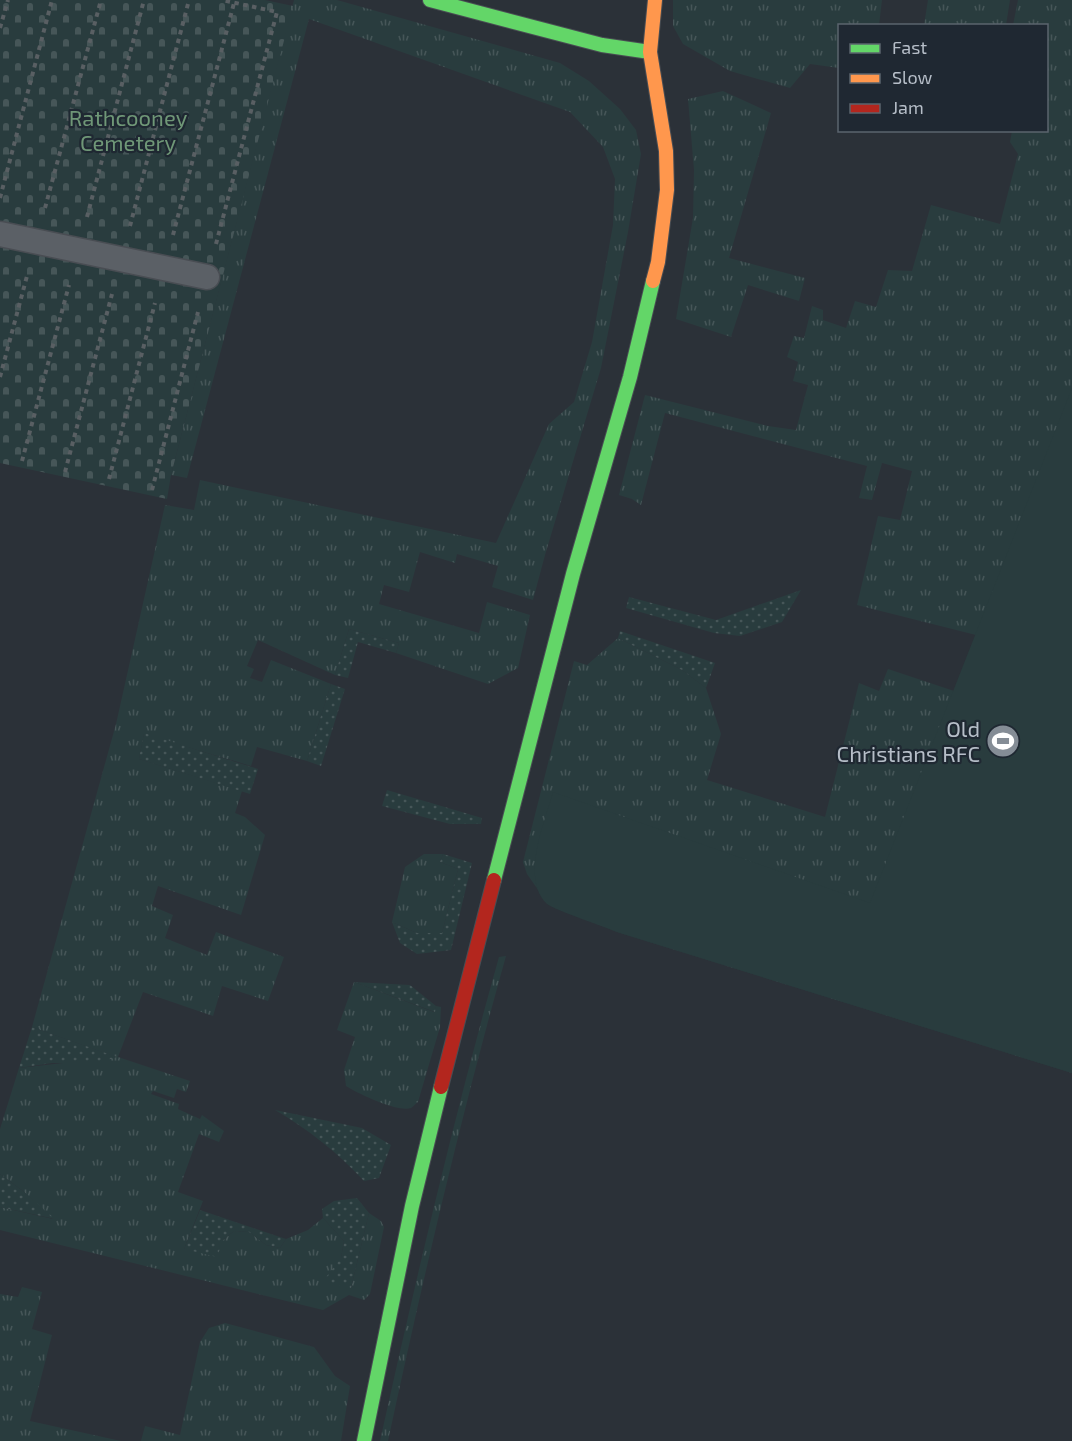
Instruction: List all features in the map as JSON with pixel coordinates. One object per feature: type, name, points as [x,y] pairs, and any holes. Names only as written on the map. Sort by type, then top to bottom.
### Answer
[{"type":"street","points":[[430,0],[602,45],[650,52]]},
{"type":"street","points":[[364,1441],[428,1139],[573,574],[630,377],[658,262],[667,190],[666,151],[650,52],[655,0]]},
{"type":"lane","points":[[0,234],[207,277]]},
{"type":"path","points":[[0,28],[8,0]]},
{"type":"path","points":[[0,199],[52,0]]},
{"type":"path","points":[[0,377],[101,0]]},
{"type":"path","points":[[152,490],[277,12],[222,0]]},
{"type":"green space","name":"Rathcooney Cemetery","points":[[0,0],[265,0],[293,6],[171,475],[167,499],[0,463]]},
{"type":"green space","points":[[294,0],[337,0],[560,63],[589,81],[620,109],[636,130],[641,154],[601,368],[533,600],[492,587],[498,566],[457,554],[455,563],[420,552],[409,592],[384,585],[379,604],[479,633],[487,602],[530,615],[518,668],[488,684],[396,653],[399,643],[349,629],[335,675],[258,640],[247,666],[254,669],[250,678],[262,682],[271,660],[331,684],[307,761],[257,747],[251,766],[144,734],[139,759],[242,791],[235,813],[245,817],[265,835],[241,915],[158,886],[152,906],[173,915],[165,938],[207,955],[216,932],[284,957],[268,1001],[222,986],[213,1016],[143,992],[118,1057],[190,1081],[186,1092],[177,1089],[174,1098],[153,1091],[151,1094],[179,1104],[178,1109],[200,1119],[202,1115],[224,1131],[219,1142],[199,1134],[178,1192],[203,1201],[184,1249],[223,1240],[234,1231],[249,1232],[266,1245],[280,1248],[286,1239],[308,1230],[323,1218],[344,1241],[341,1258],[351,1288],[369,1213],[381,1221],[384,1227],[370,1294],[364,1300],[349,1295],[323,1310],[0,1230],[0,1207],[53,1219],[23,1191],[0,1174],[0,1129],[19,1068],[116,1057],[32,1027],[116,724],[165,505],[194,510],[200,480],[496,543],[549,424],[574,402],[592,342],[613,225],[615,179],[603,147],[570,112],[309,19],[187,478],[171,475]]},
{"type":"green space","points":[[673,0],[882,0],[879,24],[838,24],[838,68],[810,64],[790,88],[730,71],[683,44],[673,26]]},
{"type":"green space","points":[[928,0],[1010,0],[1006,24],[924,24]]},
{"type":"green space","points":[[1018,0],[1072,0],[1072,1073],[617,932],[548,904],[527,874],[523,862],[574,661],[587,665],[618,638],[682,670],[706,688],[721,734],[707,780],[825,817],[859,683],[879,691],[888,669],[954,691],[976,635],[857,605],[878,516],[900,520],[912,471],[882,463],[872,500],[859,498],[867,466],[665,413],[641,505],[619,495],[645,395],[768,426],[796,430],[808,385],[793,381],[798,362],[787,357],[794,336],[804,338],[812,306],[823,310],[823,320],[846,328],[855,301],[876,307],[888,270],[912,271],[931,205],[1000,224],[1018,154],[1010,142],[1012,132],[1048,132],[1048,24],[1013,24]]},
{"type":"green space","points":[[723,91],[771,113],[729,258],[805,278],[799,301],[748,285],[731,337],[676,319],[693,218],[694,170],[688,99]]},
{"type":"green space","name":"Old Christians RFC","points":[[1072,388],[1072,1073],[617,932],[547,904],[539,893],[535,880],[535,865],[540,834],[553,792],[870,903]]},
{"type":"green space","points":[[801,590],[782,622],[740,636],[714,633],[626,608],[629,597],[716,620]]},
{"type":"green space","points":[[349,629],[399,643],[396,653],[358,642],[348,678],[335,675]]},
{"type":"green space","points":[[620,631],[715,663],[706,688],[682,670],[618,638]]},
{"type":"green space","points":[[331,684],[345,689],[321,766],[307,761]]},
{"type":"green space","points":[[144,733],[258,769],[250,794],[139,759]]},
{"type":"green space","points":[[387,790],[482,818],[481,824],[450,824],[382,806]]},
{"type":"green space","points":[[424,854],[443,854],[440,862],[458,869],[442,933],[417,933],[392,922],[405,867]]},
{"type":"green space","points":[[443,854],[472,863],[451,950],[417,954],[400,943],[392,922],[417,933],[442,933],[458,869],[440,862]]},
{"type":"green space","points":[[506,956],[443,1197],[388,1441],[380,1441],[466,1077],[499,957]]},
{"type":"green space","points":[[354,982],[434,1012],[436,1006],[441,1007],[440,1027],[418,1102],[411,1108],[397,1108],[388,1105],[346,1086],[344,1070],[355,1037],[337,1030]]},
{"type":"green space","points":[[354,982],[410,985],[436,1006],[435,1012]]},
{"type":"green space","points":[[32,1027],[117,1057],[98,1063],[52,1063],[19,1068]]},
{"type":"green space","points":[[275,1110],[362,1128],[391,1145],[379,1178],[364,1181],[322,1142]]},
{"type":"green space","points":[[0,1174],[23,1191],[55,1219],[0,1207]]},
{"type":"green space","points":[[357,1198],[369,1213],[351,1288],[323,1281],[341,1258],[344,1241],[323,1218],[322,1209],[334,1201]]},
{"type":"green space","points":[[200,1210],[286,1239],[280,1248],[266,1245],[249,1232],[234,1231],[223,1240],[217,1257],[184,1249]]},
{"type":"green space","points":[[22,1287],[42,1292],[32,1329],[52,1335],[30,1421],[121,1441],[0,1441],[0,1294],[18,1297]]},
{"type":"green space","points":[[225,1323],[314,1347],[335,1376],[350,1386],[341,1441],[141,1441],[145,1426],[180,1435],[200,1342],[209,1328]]},
{"type":"traffic: fast","points":[[430,0],[602,45],[650,52]]},
{"type":"traffic: fast","points":[[494,880],[573,574],[630,377],[653,281]]},
{"type":"traffic: fast","points":[[364,1441],[412,1206],[441,1087]]},
{"type":"traffic: slow","points":[[653,281],[658,262],[667,190],[666,151],[650,52],[655,0]]},
{"type":"traffic: jam","points":[[441,1087],[494,880]]},
{"type":"place","name":"Old Christians RFC","points":[[1003,741]]}]
